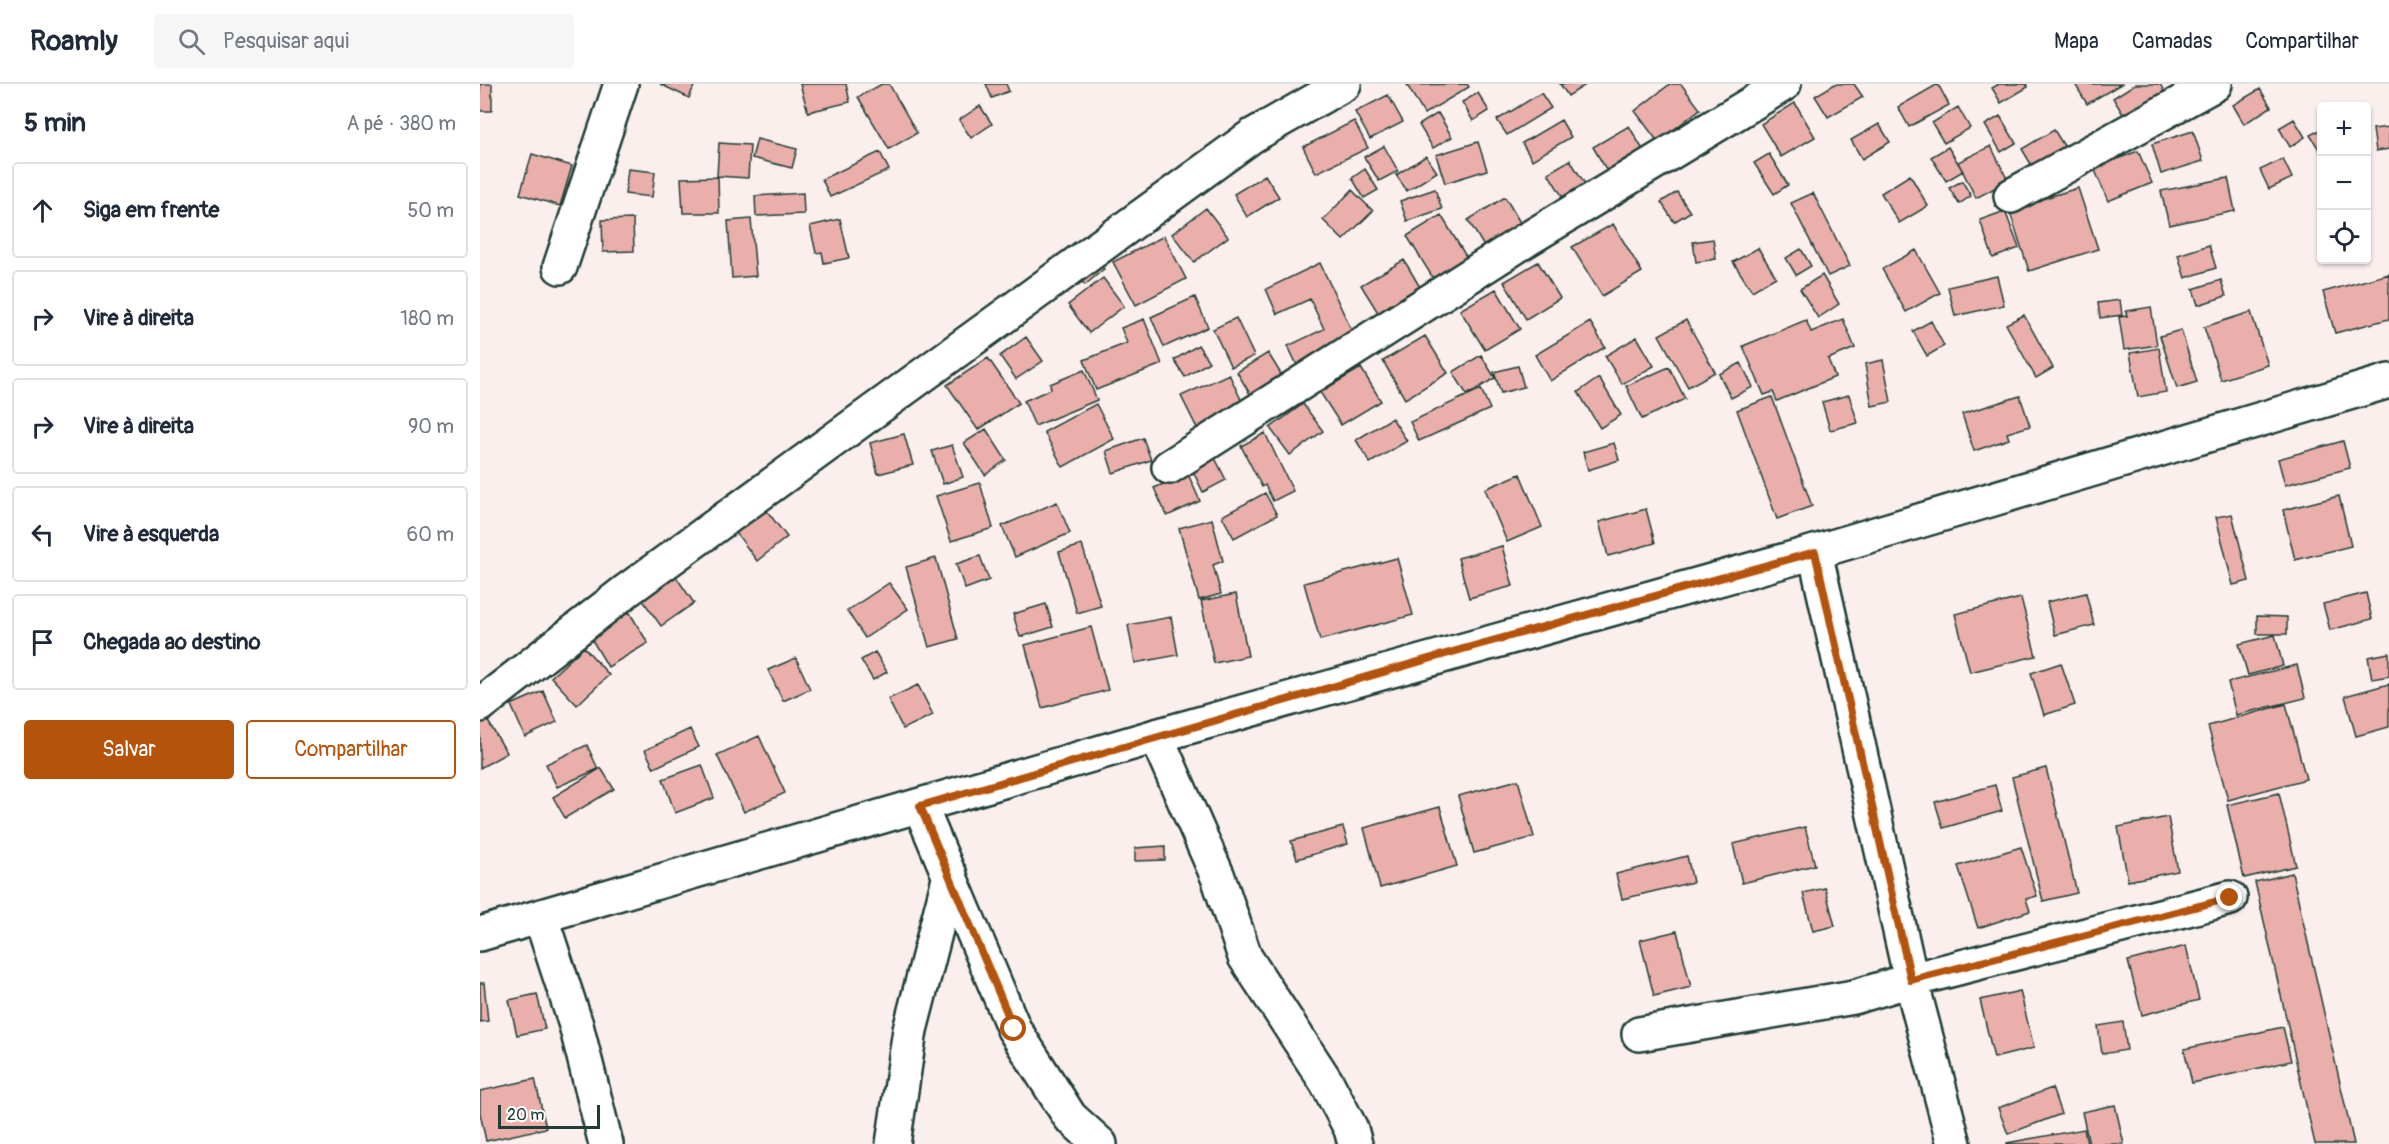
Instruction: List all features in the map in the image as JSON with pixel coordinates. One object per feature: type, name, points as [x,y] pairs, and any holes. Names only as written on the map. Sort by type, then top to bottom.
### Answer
[{"type":"street","points":[[560,267],[621,84]]},
{"type":"street","points":[[480,705],[626,591],[1214,163],[1252,136],[1344,84]]},
{"type":"street","points":[[1169,467],[1526,240],[1784,84]]},
{"type":"street","points":[[2011,196],[2215,84]]},
{"type":"street","points":[[480,934],[1156,736],[1815,552],[2389,381]]},
{"type":"street","points":[[1815,552],[1911,980],[1954,1144]]},
{"type":"street","points":[[1156,736],[1218,877],[1245,957],[1327,1083],[1351,1130],[1355,1144]]},
{"type":"street","points":[[920,806],[1014,1029],[1070,1117],[1100,1144]]},
{"type":"street","points":[[893,1144],[910,1030],[950,875]]},
{"type":"street","points":[[1639,1034],[1854,997],[1911,980],[2230,898]]},
{"type":"street","points":[[541,918],[576,1024],[606,1144]]},
{"type":"building","points":[[480,84],[492,84],[492,111],[480,111]]},
{"type":"building","points":[[660,84],[695,84],[689,98]]},
{"type":"building","points":[[800,84],[846,84],[850,102],[808,112]]},
{"type":"building","points":[[882,84],[889,84],[917,133],[889,149],[858,97]]},
{"type":"building","points":[[986,84],[1006,84],[1009,91],[992,98]]},
{"type":"building","points":[[1467,84],[1469,87],[1424,114],[1407,85]]},
{"type":"building","points":[[1560,84],[1587,84],[1568,96]]},
{"type":"building","points":[[1670,84],[1681,84],[1700,109],[1658,142],[1635,111]]},
{"type":"building","points":[[1835,84],[1854,84],[1863,97],[1828,117],[1815,96]]},
{"type":"building","points":[[1938,84],[1949,105],[1909,127],[1898,107]]},
{"type":"building","points":[[1999,84],[2026,84],[2028,87],[2001,103],[1992,88]]},
{"type":"building","points":[[2075,84],[2121,84],[2087,104]]},
{"type":"building","points":[[2135,84],[2160,84],[2169,100],[2129,124],[2113,98]]},
{"type":"building","points":[[2260,89],[2271,107],[2244,124],[2233,105]]},
{"type":"building","points":[[1478,93],[1489,111],[1473,121],[1462,102]]},
{"type":"building","points":[[1541,93],[1551,108],[1507,135],[1497,120]]},
{"type":"building","points":[[1388,95],[1403,122],[1370,139],[1355,112]]},
{"type":"building","points":[[1795,103],[1815,137],[1781,157],[1761,124]]},
{"type":"building","points":[[980,106],[992,124],[971,138],[959,120]]},
{"type":"building","points":[[1958,107],[1970,128],[1944,143],[1932,123]]},
{"type":"building","points":[[1438,113],[1452,137],[1433,148],[1419,125]]},
{"type":"building","points":[[2000,116],[2016,143],[2001,152],[1985,125]]},
{"type":"building","points":[[2294,119],[2305,137],[2290,147],[2279,128]]},
{"type":"building","points":[[1561,120],[1571,137],[1532,160],[1522,143]]},
{"type":"building","points":[[1354,121],[1368,148],[1316,173],[1303,147]]},
{"type":"building","points":[[1879,124],[1890,142],[1862,159],[1851,140]]},
{"type":"building","points":[[1629,126],[1646,155],[1610,176],[1593,147]]},
{"type":"building","points":[[2389,127],[2389,149],[2376,151],[2373,129]]},
{"type":"building","points":[[2054,130],[2071,157],[2038,176],[2022,149]]},
{"type":"building","points":[[2193,131],[2203,161],[2161,174],[2152,144]]},
{"type":"building","points":[[2317,132],[2317,146],[2310,135]]},
{"type":"building","points":[[757,139],[797,149],[792,168],[752,158]]},
{"type":"building","points":[[1478,142],[1487,170],[1445,183],[1436,155]]},
{"type":"building","points":[[719,143],[750,145],[748,178],[717,176]]},
{"type":"building","points":[[1384,146],[1398,171],[1379,181],[1364,157]]},
{"type":"building","points":[[1991,146],[2008,181],[1976,198],[1958,162]]},
{"type":"building","points":[[1948,147],[1963,171],[1946,181],[1931,157]]},
{"type":"building","points":[[2138,151],[2152,183],[2108,201],[2094,168]]},
{"type":"building","points":[[880,152],[889,170],[830,197],[822,179]]},
{"type":"building","points":[[532,154],[572,166],[560,206],[520,194]]},
{"type":"building","points":[[1769,154],[1788,185],[1774,194],[1754,163]]},
{"type":"building","points":[[1426,156],[1437,172],[1407,191],[1396,175]]},
{"type":"building","points":[[2283,159],[2292,178],[2269,189],[2260,170]]},
{"type":"building","points":[[1570,160],[1592,195],[1570,209],[1548,173]]},
{"type":"building","points":[[628,169],[655,172],[652,197],[625,194]]},
{"type":"building","points":[[1365,169],[1378,190],[1364,198],[1352,178]]},
{"type":"building","points":[[1265,175],[1279,197],[1247,217],[1234,194]]},
{"type":"building","points":[[1910,175],[1928,206],[1899,223],[1881,193]]},
{"type":"building","points":[[718,177],[719,213],[683,213],[681,178]]},
{"type":"building","points":[[2228,178],[2235,211],[2169,225],[2161,191]]},
{"type":"building","points":[[1962,181],[1971,196],[1959,204],[1949,188]]},
{"type":"building","points":[[2078,188],[2098,249],[2029,271],[2009,209]]},
{"type":"building","points":[[1435,189],[1442,209],[1407,221],[1400,201]]},
{"type":"building","points":[[1352,190],[1373,211],[1343,240],[1323,220]]},
{"type":"building","points":[[1677,192],[1690,212],[1674,222],[1661,202]]},
{"type":"building","points":[[803,193],[804,214],[756,216],[755,196]]},
{"type":"building","points":[[1813,193],[1850,266],[1828,276],[1791,203]]},
{"type":"building","points":[[1505,197],[1525,231],[1488,253],[1468,220]]},
{"type":"building","points":[[1206,208],[1228,237],[1194,262],[1172,234]]},
{"type":"building","points":[[2005,211],[2019,248],[1993,258],[1980,220]]},
{"type":"building","points":[[1441,215],[1470,263],[1436,283],[1407,236]]},
{"type":"building","points":[[633,219],[634,251],[603,252],[602,220]]},
{"type":"building","points":[[751,219],[756,276],[732,278],[728,221]]},
{"type":"building","points":[[840,219],[849,258],[824,263],[822,252],[816,253],[810,226]]},
{"type":"building","points":[[1613,224],[1642,272],[1602,296],[1572,247]]},
{"type":"building","points":[[1164,236],[1186,279],[1136,305],[1113,262]]},
{"type":"building","points":[[1713,239],[1716,259],[1696,262],[1693,242]]},
{"type":"building","points":[[2209,245],[2216,268],[2185,278],[2178,255]]},
{"type":"building","points":[[1758,248],[1776,277],[1752,291],[1733,262]]},
{"type":"building","points":[[1801,249],[1811,266],[1796,275],[1786,258]]},
{"type":"building","points":[[1916,250],[1940,293],[1906,312],[1882,269]]},
{"type":"building","points":[[1092,255],[1104,269],[1085,285],[1073,272]]},
{"type":"building","points":[[1404,260],[1424,294],[1382,319],[1361,285]]},
{"type":"building","points":[[1538,262],[1560,298],[1526,319],[1504,282]]},
{"type":"building","points":[[1320,263],[1357,342],[1299,369],[1288,346],[1324,329],[1310,299],[1277,314],[1266,289]]},
{"type":"building","points":[[2389,274],[2389,319],[2335,333],[2323,292]]},
{"type":"building","points":[[1822,275],[1839,304],[1818,318],[1800,289]]},
{"type":"building","points":[[1997,276],[2004,305],[1955,316],[1948,287]]},
{"type":"building","points":[[1103,278],[1124,306],[1089,333],[1068,305]]},
{"type":"building","points":[[2221,280],[2226,296],[2198,305],[2193,289]]},
{"type":"building","points":[[1496,289],[1520,329],[1485,350],[1460,310]]},
{"type":"building","points":[[1195,297],[1208,327],[1164,347],[1151,317]]},
{"type":"building","points":[[2120,300],[2122,315],[2100,318],[2098,303]]},
{"type":"building","points":[[2151,307],[2157,345],[2124,350],[2119,317],[2127,316],[2126,311]]},
{"type":"building","points":[[2251,312],[2268,365],[2221,380],[2204,327]]},
{"type":"building","points":[[2024,315],[2053,368],[2036,378],[2006,324]]},
{"type":"building","points":[[1236,318],[1254,356],[1231,367],[1213,329]]},
{"type":"building","points":[[1144,319],[1162,364],[1096,390],[1084,360],[1127,343],[1121,328]]},
{"type":"building","points":[[1843,319],[1855,348],[1828,359],[1835,377],[1777,401],[1773,392],[1764,395],[1743,346],[1806,320],[1811,332]]},
{"type":"building","points":[[1686,320],[1715,372],[1688,387],[1659,335]]},
{"type":"building","points":[[1931,321],[1944,346],[1927,356],[1913,331]]},
{"type":"building","points":[[1590,322],[1605,347],[1550,381],[1535,355]]},
{"type":"building","points":[[2181,330],[2197,382],[2177,388],[2160,336]]},
{"type":"building","points":[[1425,336],[1448,373],[1405,399],[1383,361]]},
{"type":"building","points":[[1026,337],[1043,361],[1016,379],[1000,356]]},
{"type":"building","points":[[1637,337],[1654,366],[1622,384],[1605,356]]},
{"type":"building","points":[[1198,345],[1209,362],[1185,377],[1174,360]]},
{"type":"building","points":[[2159,348],[2166,392],[2138,397],[2130,353]]},
{"type":"building","points":[[1268,353],[1286,382],[1254,401],[1237,372]]},
{"type":"building","points":[[1481,355],[1495,378],[1467,395],[1453,372]]},
{"type":"building","points":[[988,358],[1019,403],[978,430],[947,385]]},
{"type":"building","points":[[1883,360],[1891,402],[1872,406],[1865,364]]},
{"type":"building","points":[[1741,363],[1753,387],[1731,398],[1719,374]]},
{"type":"building","points":[[1518,366],[1524,387],[1501,393],[1494,372]]},
{"type":"building","points":[[1669,367],[1685,399],[1642,419],[1626,386]]},
{"type":"building","points":[[1361,368],[1381,401],[1341,425],[1320,392]]},
{"type":"building","points":[[1084,370],[1097,400],[1035,426],[1024,401],[1051,389],[1050,384]]},
{"type":"building","points":[[1229,374],[1244,406],[1197,428],[1181,396]]},
{"type":"building","points":[[1599,378],[1621,415],[1600,428],[1578,392]]},
{"type":"building","points":[[1481,389],[1490,409],[1419,441],[1410,422]]},
{"type":"building","points":[[1849,395],[1858,423],[1830,430],[1822,402]]},
{"type":"building","points":[[2020,396],[2030,426],[2007,433],[2009,439],[1974,451],[1962,414]]},
{"type":"building","points":[[1772,397],[1812,506],[1777,519],[1737,410]]},
{"type":"building","points":[[1096,404],[1114,439],[1063,467],[1044,432]]},
{"type":"building","points":[[1303,404],[1323,431],[1290,455],[1270,428]]},
{"type":"building","points":[[1392,418],[1407,441],[1370,463],[1356,440]]},
{"type":"building","points":[[986,429],[1006,460],[985,475],[964,443]]},
{"type":"building","points":[[1265,433],[1293,491],[1273,501],[1265,485],[1262,487],[1241,446]]},
{"type":"building","points":[[904,434],[913,465],[878,474],[870,443]]},
{"type":"building","points":[[1143,438],[1151,460],[1113,473],[1106,451]]},
{"type":"building","points":[[2343,441],[2350,468],[2285,485],[2278,459]]},
{"type":"building","points":[[1614,443],[1619,460],[1588,470],[1583,452]]},
{"type":"building","points":[[952,445],[963,477],[943,484],[932,451]]},
{"type":"building","points":[[1213,454],[1226,480],[1203,492],[1190,465]]},
{"type":"building","points":[[1188,474],[1200,501],[1167,516],[1154,488]]},
{"type":"building","points":[[1520,474],[1542,527],[1507,542],[1485,489]]},
{"type":"building","points":[[980,483],[993,528],[951,541],[936,496]]},
{"type":"building","points":[[1265,493],[1277,515],[1234,538],[1222,516]]},
{"type":"building","points":[[2339,496],[2351,546],[2295,560],[2283,510]]},
{"type":"building","points":[[1057,502],[1070,533],[1015,557],[1002,526]]},
{"type":"building","points":[[764,507],[787,537],[757,561],[734,530]]},
{"type":"building","points":[[1646,509],[1655,543],[1608,556],[1599,522]]},
{"type":"building","points":[[2232,514],[2249,581],[2233,585],[2216,517]]},
{"type":"building","points":[[1212,519],[1223,561],[1213,565],[1221,594],[1199,600],[1179,528]]},
{"type":"building","points":[[1082,545],[1101,606],[1077,613],[1059,552]]},
{"type":"building","points":[[1502,546],[1513,586],[1469,598],[1458,558]]},
{"type":"building","points":[[980,556],[989,580],[965,589],[956,564]]},
{"type":"building","points":[[936,558],[958,639],[929,647],[906,567]]},
{"type":"building","points":[[1397,558],[1413,615],[1320,640],[1304,583]]},
{"type":"building","points":[[672,571],[694,603],[661,626],[639,595]]},
{"type":"building","points":[[889,583],[908,609],[865,638],[847,611]]},
{"type":"building","points":[[2086,593],[2094,625],[2055,635],[2047,602]]},
{"type":"building","points":[[2366,593],[2372,619],[2330,630],[2323,604]]},
{"type":"building","points":[[1236,594],[1248,656],[1214,663],[1201,601]]},
{"type":"building","points":[[2021,598],[2036,656],[1970,672],[1955,614]]},
{"type":"building","points":[[1046,604],[1053,627],[1020,637],[1013,614]]},
{"type":"building","points":[[628,610],[648,643],[608,667],[588,633]]},
{"type":"building","points":[[2257,616],[2287,617],[2287,634],[2257,634]]},
{"type":"building","points":[[1171,617],[1178,655],[1135,663],[1128,625]]},
{"type":"building","points":[[1091,627],[1108,690],[1042,708],[1025,645]]},
{"type":"building","points":[[2275,635],[2283,666],[2248,675],[2239,644]]},
{"type":"building","points":[[584,647],[609,675],[577,705],[551,677]]},
{"type":"building","points":[[875,652],[887,672],[873,680],[861,660]]},
{"type":"building","points":[[2389,653],[2389,676],[2372,679],[2368,657]]},
{"type":"building","points":[[796,658],[810,689],[783,701],[768,670]]},
{"type":"building","points":[[2061,663],[2075,705],[2044,715],[2031,673]]},
{"type":"building","points":[[2297,665],[2305,698],[2236,715],[2228,682]]},
{"type":"building","points":[[2389,684],[2389,727],[2356,736],[2345,696]]},
{"type":"building","points":[[918,685],[933,715],[903,729],[888,699]]},
{"type":"building","points":[[543,691],[557,722],[525,737],[511,705]]},
{"type":"building","points":[[2286,704],[2306,779],[2228,800],[2208,726]]},
{"type":"building","points":[[486,718],[507,753],[480,768],[480,721]]},
{"type":"building","points":[[690,729],[699,747],[654,768],[645,750]]},
{"type":"building","points":[[759,736],[785,793],[744,812],[717,755]]},
{"type":"building","points":[[587,745],[598,769],[557,787],[546,764]]},
{"type":"building","points":[[702,765],[714,798],[675,813],[663,779]]},
{"type":"building","points":[[601,768],[614,789],[565,818],[553,797]]},
{"type":"building","points":[[2046,768],[2077,893],[2043,901],[2012,777]]},
{"type":"building","points":[[1518,780],[1534,837],[1474,853],[1458,796]]},
{"type":"building","points":[[1995,785],[2002,811],[1943,828],[1935,802]]},
{"type":"building","points":[[2279,793],[2296,866],[2244,878],[2227,805]]},
{"type":"building","points":[[1440,807],[1457,866],[1380,888],[1364,828]]},
{"type":"building","points":[[2168,817],[2178,871],[2128,881],[2118,827]]},
{"type":"building","points":[[1343,827],[1348,844],[1297,859],[1291,841]]},
{"type":"building","points":[[1805,827],[1815,865],[1742,883],[1733,844]]},
{"type":"building","points":[[1165,846],[1165,860],[1135,861],[1135,848]]},
{"type":"building","points":[[2021,847],[2037,896],[2026,899],[2030,911],[1978,928],[1958,866]]},
{"type":"building","points":[[1687,856],[1693,882],[1622,899],[1616,874]]},
{"type":"building","points":[[2292,873],[2354,1144],[2315,1144],[2255,882]]},
{"type":"building","points":[[1825,888],[1835,926],[1813,931],[1803,893]]},
{"type":"building","points":[[1677,931],[1691,987],[1654,996],[1640,940]]},
{"type":"building","points":[[2186,946],[2199,1000],[2142,1015],[2128,961]]},
{"type":"building","points":[[480,983],[484,983],[488,1021],[480,1022]]},
{"type":"building","points":[[2020,991],[2034,1048],[1994,1058],[1980,1000]]},
{"type":"building","points":[[537,994],[545,1029],[517,1035],[509,1000]]},
{"type":"building","points":[[2123,1022],[2127,1050],[2102,1054],[2098,1026]]},
{"type":"building","points":[[2283,1027],[2291,1061],[2192,1083],[2184,1049]]},
{"type":"building","points":[[535,1079],[546,1128],[486,1141],[480,1113],[480,1091]]},
{"type":"building","points":[[2052,1088],[2061,1114],[2008,1134],[1998,1108]]},
{"type":"building","points":[[2115,1105],[2124,1144],[2089,1144],[2082,1112]]},
{"type":"building","points":[[2084,1129],[2087,1144],[2007,1144],[2007,1143]]},
{"type":"route","points":[[1014,1029],[920,806],[1156,736],[1815,552],[1911,980],[2230,898]]}]
